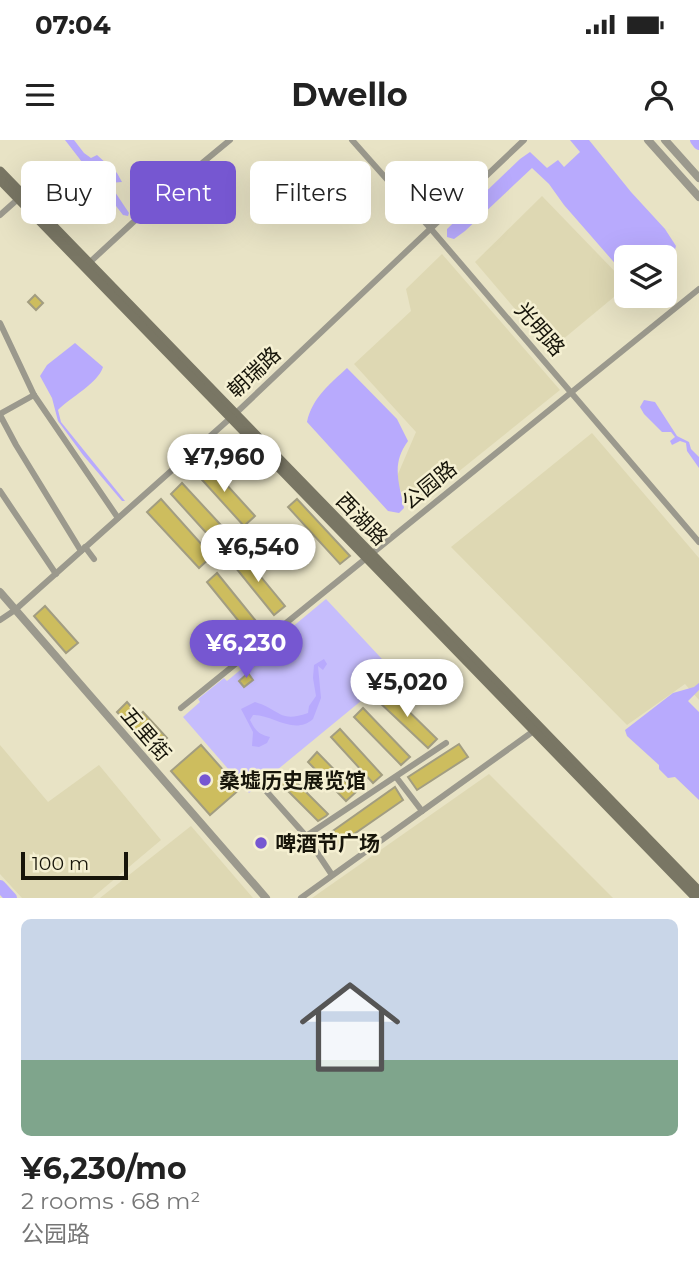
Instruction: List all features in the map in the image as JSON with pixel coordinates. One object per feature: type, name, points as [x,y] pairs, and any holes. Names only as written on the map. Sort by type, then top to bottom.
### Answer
[{"type":"main road","name":"西湖路","points":[[0,171],[233,416]]},
{"type":"main road","name":"西湖路","points":[[0,180],[699,891]]},
{"type":"main road","name":"西湖路","points":[[537,729],[696,898]]},
{"type":"street","points":[[89,264],[155,202],[230,140]]},
{"type":"street","name":"光明路","points":[[352,140],[699,542]]},
{"type":"street","name":"朝瑞路","points":[[0,620],[16,610],[233,416],[524,140]]},
{"type":"street","points":[[648,140],[699,197]]},
{"type":"street","points":[[665,140],[699,178]]},
{"type":"street","points":[[0,215],[18,199]]},
{"type":"street","name":"公园路","points":[[181,708],[699,289]]},
{"type":"street","points":[[0,323],[34,394],[118,519]]},
{"type":"street","points":[[34,394],[0,414],[16,445],[83,549],[94,559]]},
{"type":"street","points":[[0,491],[56,574]]},
{"type":"street","name":"五里街","points":[[0,592],[266,898]]},
{"type":"street","points":[[301,898],[537,729]]},
{"type":"street","points":[[306,836],[446,743]]},
{"type":"street","points":[[396,777],[422,811]]},
{"type":"street","points":[[267,792],[306,836],[332,875]]},
{"type":"shaded area","points":[[65,140],[74,140],[91,158],[97,155],[104,161],[81,161]]},
{"type":"shaded area","points":[[570,140],[589,140],[665,229],[675,245],[614,245],[614,262],[549,184],[532,168],[488,209],[488,190],[530,152],[547,168],[558,160],[564,167],[580,152]]},
{"type":"shaded area","points":[[116,172],[117,173],[122,182],[116,182]]},
{"type":"shaded area","points":[[116,194],[129,213],[128,216],[123,215],[116,206]]},
{"type":"shaded area","points":[[542,196],[614,271],[614,297],[550,350],[475,262]]},
{"type":"shaded area","points":[[452,224],[472,224],[454,239],[447,237],[447,229]]},
{"type":"shaded area","points":[[442,254],[560,390],[412,509],[395,481],[416,432],[354,364],[411,311],[406,289]]},
{"type":"shaded area","points":[[75,343],[103,367],[90,384],[58,410],[61,422],[125,501],[122,501],[83,455],[58,421],[52,398],[40,376],[47,365]]},
{"type":"shaded area","points":[[347,368],[397,419],[408,441],[398,465],[404,508],[399,513],[388,511],[307,422],[317,399]]},
{"type":"shaded area","points":[[644,400],[655,402],[677,436],[689,442],[691,449],[699,457],[699,468],[687,451],[686,443],[680,441],[672,445],[670,441],[675,437],[671,432],[662,432],[644,414],[640,407]]},
{"type":"shaded area","points":[[592,433],[699,558],[699,700],[685,684],[627,725],[451,547]]},
{"type":"shaded area","points":[[326,599],[395,673],[249,793],[183,717],[200,702],[198,699],[224,678],[227,681]]},
{"type":"shaded area","points":[[324,659],[327,664],[323,670],[318,666],[321,698],[313,719],[306,724],[291,725],[253,715],[250,720],[256,729],[270,737],[267,743],[259,747],[252,746],[253,732],[241,709],[255,702],[285,716],[308,713],[316,696],[314,665]]},
{"type":"shaded area","points":[[699,683],[699,690],[688,701],[699,712],[699,800],[675,777],[668,778],[659,769],[659,765],[627,736],[625,730],[673,693]]},
{"type":"shaded area","points":[[0,745],[48,802],[99,765],[161,840],[92,898],[22,898],[0,874]]},
{"type":"shaded area","points":[[489,774],[613,898],[312,898]]},
{"type":"shaded area","points":[[191,826],[253,898],[100,898]]},
{"type":"building","points":[[35,295],[43,303],[36,310],[28,302]]},
{"type":"building","points":[[205,461],[255,516],[244,526],[194,471]]},
{"type":"building","points":[[182,483],[232,537],[220,548],[171,494]]},
{"type":"building","points":[[161,499],[212,556],[199,568],[147,512]]},
{"type":"building","points":[[297,499],[350,556],[340,564],[288,507]]},
{"type":"building","points":[[242,554],[285,606],[274,615],[231,562]]},
{"type":"building","points":[[217,573],[260,626],[250,635],[207,582]]},
{"type":"building","points":[[45,606],[78,643],[66,653],[34,616]]},
{"type":"building","points":[[248,673],[253,680],[244,687],[239,681]]},
{"type":"building","points":[[388,691],[437,739],[428,748],[378,701]]},
{"type":"building","points":[[127,702],[139,716],[143,712],[167,738],[153,751],[117,712]]},
{"type":"building","points":[[363,708],[410,757],[401,765],[354,717]]},
{"type":"building","points":[[340,729],[382,775],[373,783],[331,737]]},
{"type":"building","points":[[459,744],[468,757],[417,790],[408,777]]},
{"type":"building","name":"桑墟历史展览馆","points":[[201,745],[240,789],[210,815],[171,771]]},
{"type":"building","points":[[317,752],[356,792],[346,801],[308,762]]},
{"type":"building","points":[[287,773],[328,814],[326,816],[318,821],[278,781]]},
{"type":"building","points":[[395,787],[403,800],[328,852],[320,840]]},
{"type":"waterway","points":[[696,140],[699,144]]},
{"type":"waterway","points":[[0,886],[11,898]]},
{"type":"place","name":"桑墟历史展览馆","points":[[205,780]]},
{"type":"place","name":"啤酒节广场","points":[[261,843]]}]
